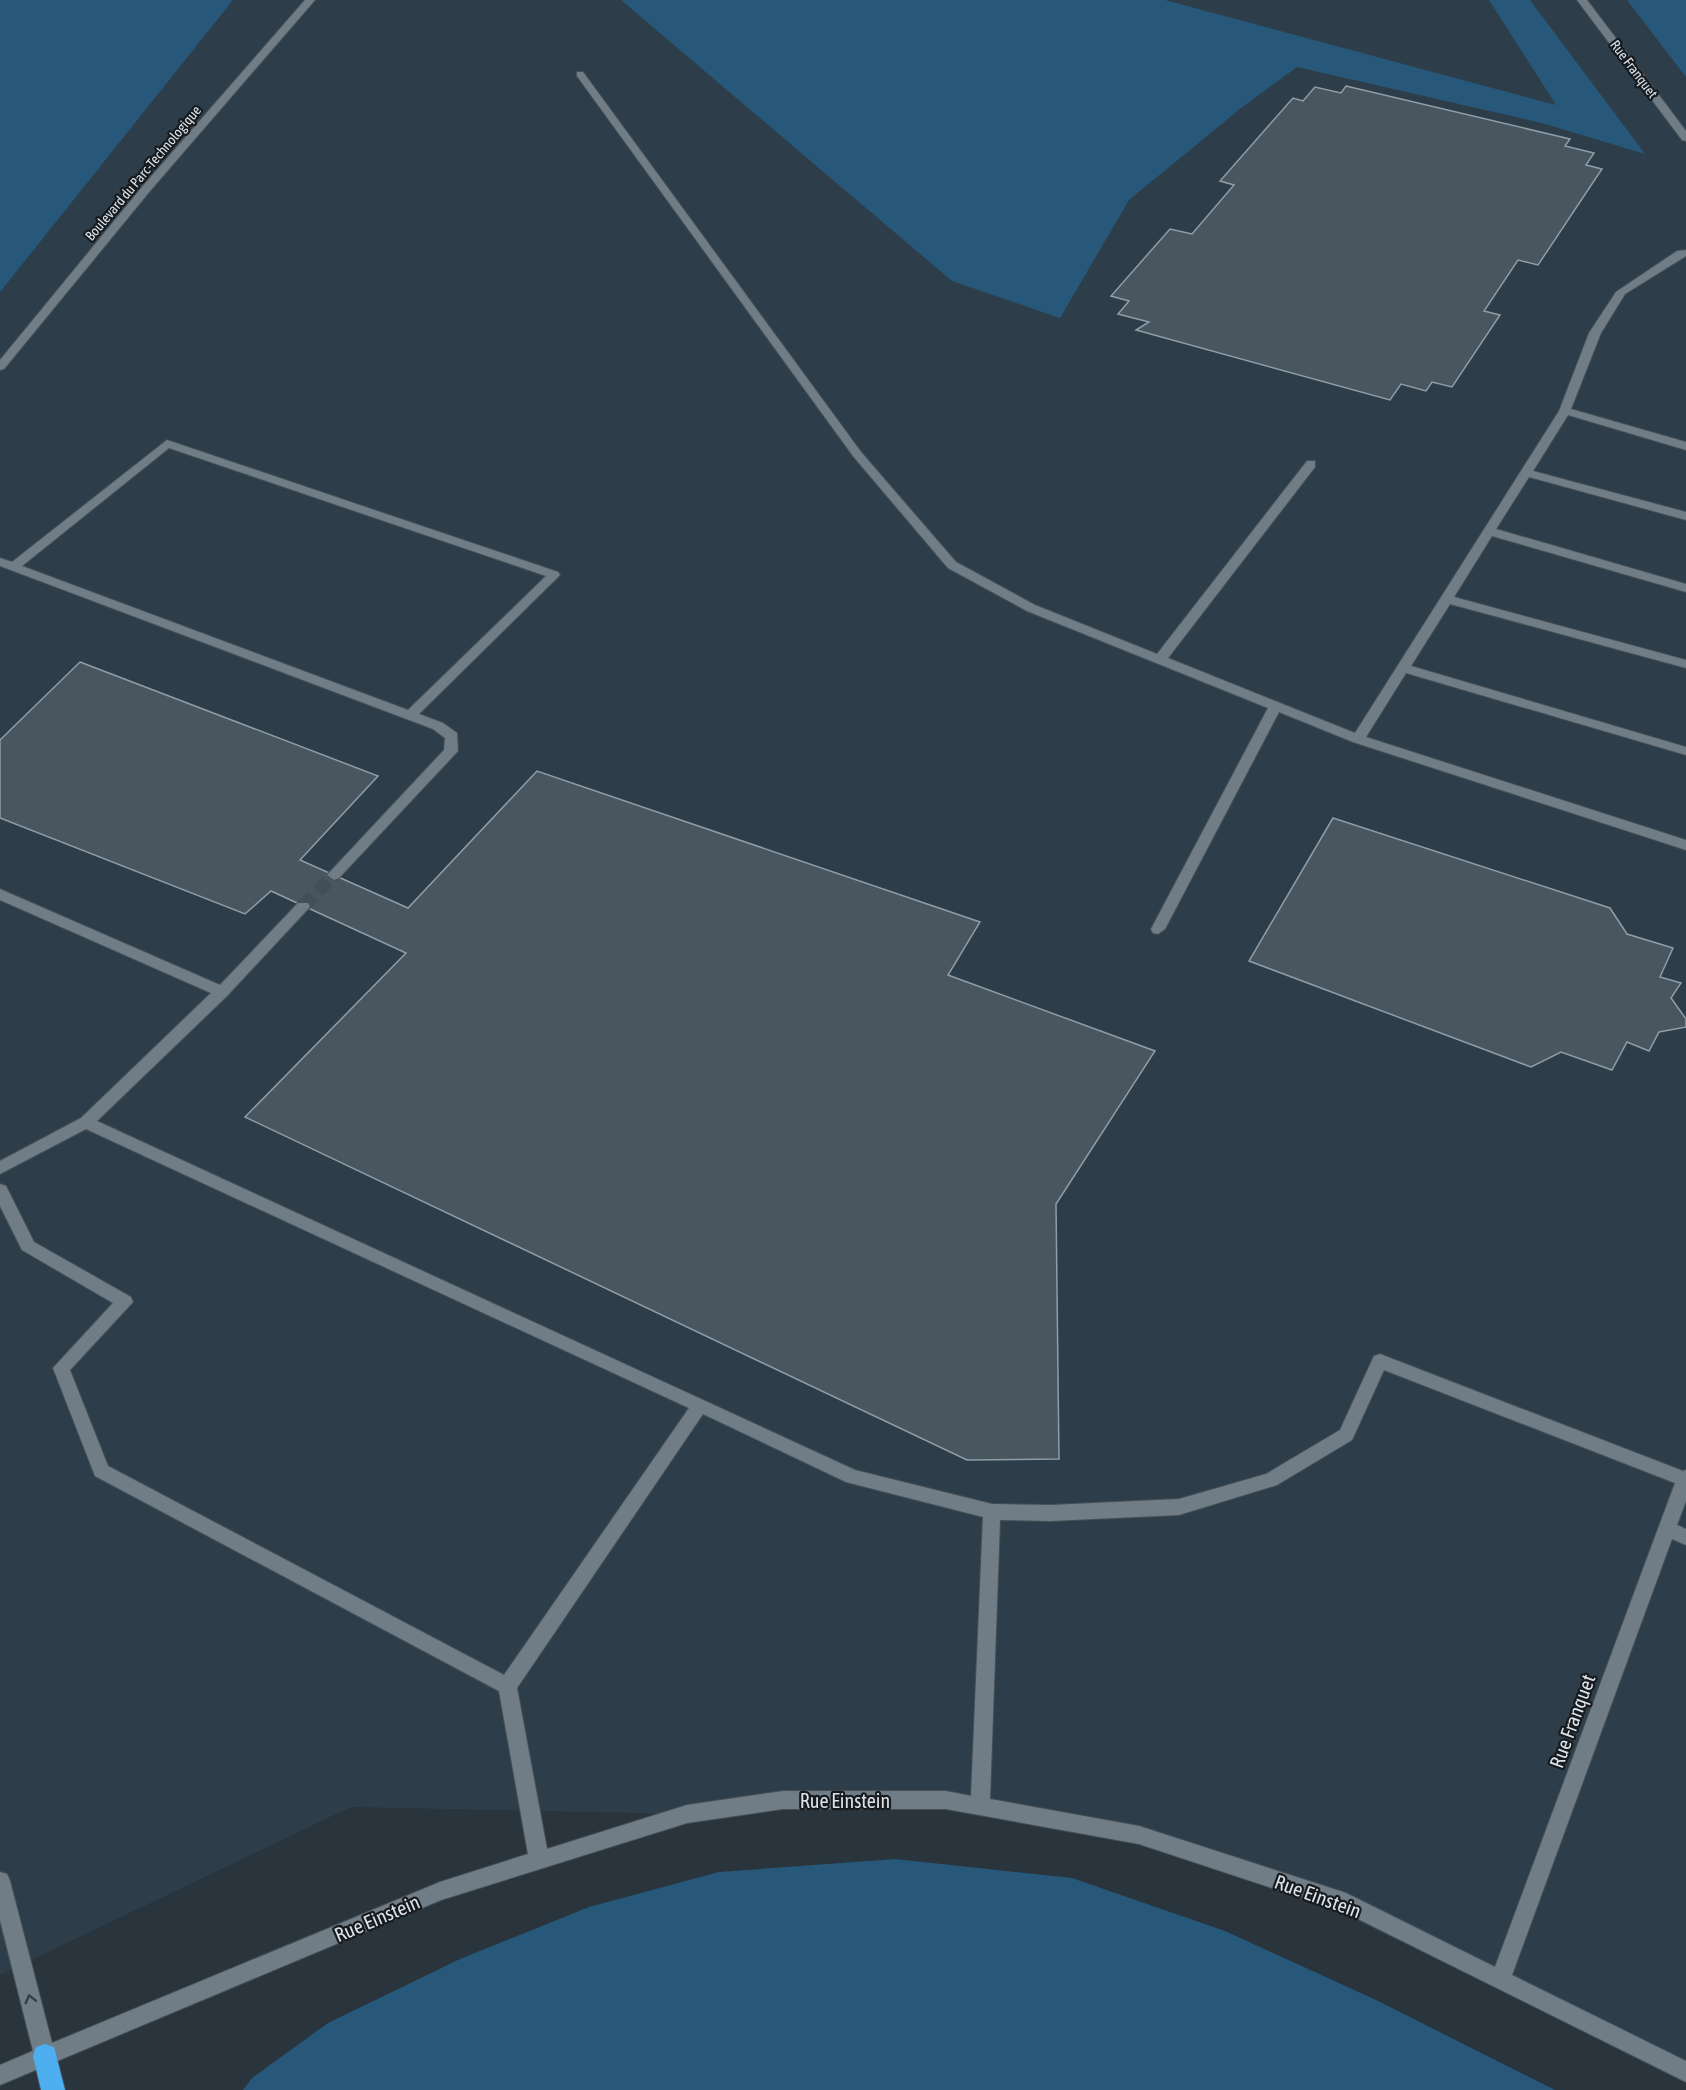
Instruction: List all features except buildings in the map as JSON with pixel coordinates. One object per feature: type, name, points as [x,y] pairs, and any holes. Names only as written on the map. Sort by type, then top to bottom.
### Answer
[{"type":"highway","points":[[45,2056],[53,2090]]},
{"type":"street","name":"Boulevard du Parc-Technologique","points":[[0,367],[146,189],[310,0]]},
{"type":"street","name":"Rue Franquet","points":[[1582,0],[1686,138]]},
{"type":"street","points":[[580,74],[857,454],[952,565],[1031,608],[1358,739],[1686,845]]},
{"type":"street","points":[[1358,739],[1565,411],[1595,333],[1621,292],[1681,253],[1686,253]]},
{"type":"street","points":[[1565,411],[1686,446]]},
{"type":"street","points":[[13,567],[167,444],[554,575],[410,715]]},
{"type":"street","points":[[1160,660],[1311,464]]},
{"type":"street","points":[[1526,473],[1686,516]]},
{"type":"street","points":[[1489,531],[1686,588]]},
{"type":"street","points":[[0,562],[410,715],[438,726],[453,736],[451,751],[334,875]]},
{"type":"street","points":[[1446,599],[1686,664]]},
{"type":"street","points":[[1403,668],[1686,751]]},
{"type":"street","points":[[1158,928],[1276,706]]},
{"type":"street","points":[[0,894],[222,992]]},
{"type":"street","points":[[0,1168],[86,1122],[222,992],[303,906]]},
{"type":"street","points":[[86,1122],[852,1477],[992,1512],[1051,1514],[1179,1507],[1271,1480],[1346,1435],[1380,1361],[1686,1478]]},
{"type":"street","points":[[0,1190],[28,1246],[124,1302],[61,1368],[101,1471],[507,1686]]},
{"type":"street","points":[[539,1860],[507,1686],[700,1405]]},
{"type":"street","name":"Rue Franquet","points":[[1500,1980],[1686,1478]]},
{"type":"street","points":[[980,1806],[992,1512]]},
{"type":"street","points":[[1666,1530],[1686,1537]]},
{"type":"street","name":"Rue Einstein","points":[[0,2075],[440,1891],[687,1814],[783,1800],[946,1800],[1139,1835],[1346,1903],[1686,2072]]},
{"type":"street","points":[[0,1881],[45,2056]]},
{"type":"shaded area","points":[[0,0],[1686,0],[1686,2072],[1346,1903],[1139,1835],[946,1800],[687,1814],[351,1807],[0,1975]]},
{"type":"shaded area","points":[[0,0],[233,0],[0,292]]},
{"type":"shaded area","points":[[621,0],[1165,0],[1556,105],[1489,0],[1530,0],[1645,154],[1542,123],[1297,67],[1241,108],[1129,200],[1060,318],[952,281]]},
{"type":"shaded area","points":[[1627,0],[1686,0],[1686,77]]},
{"type":"shaded area","points":[[895,1859],[1072,1878],[1225,1931],[1376,2000],[1555,2090],[243,2090],[252,2078],[328,2023],[460,1959],[589,1907],[719,1872]]},
{"type":"tunnel","points":[[303,906],[334,875]]}]
